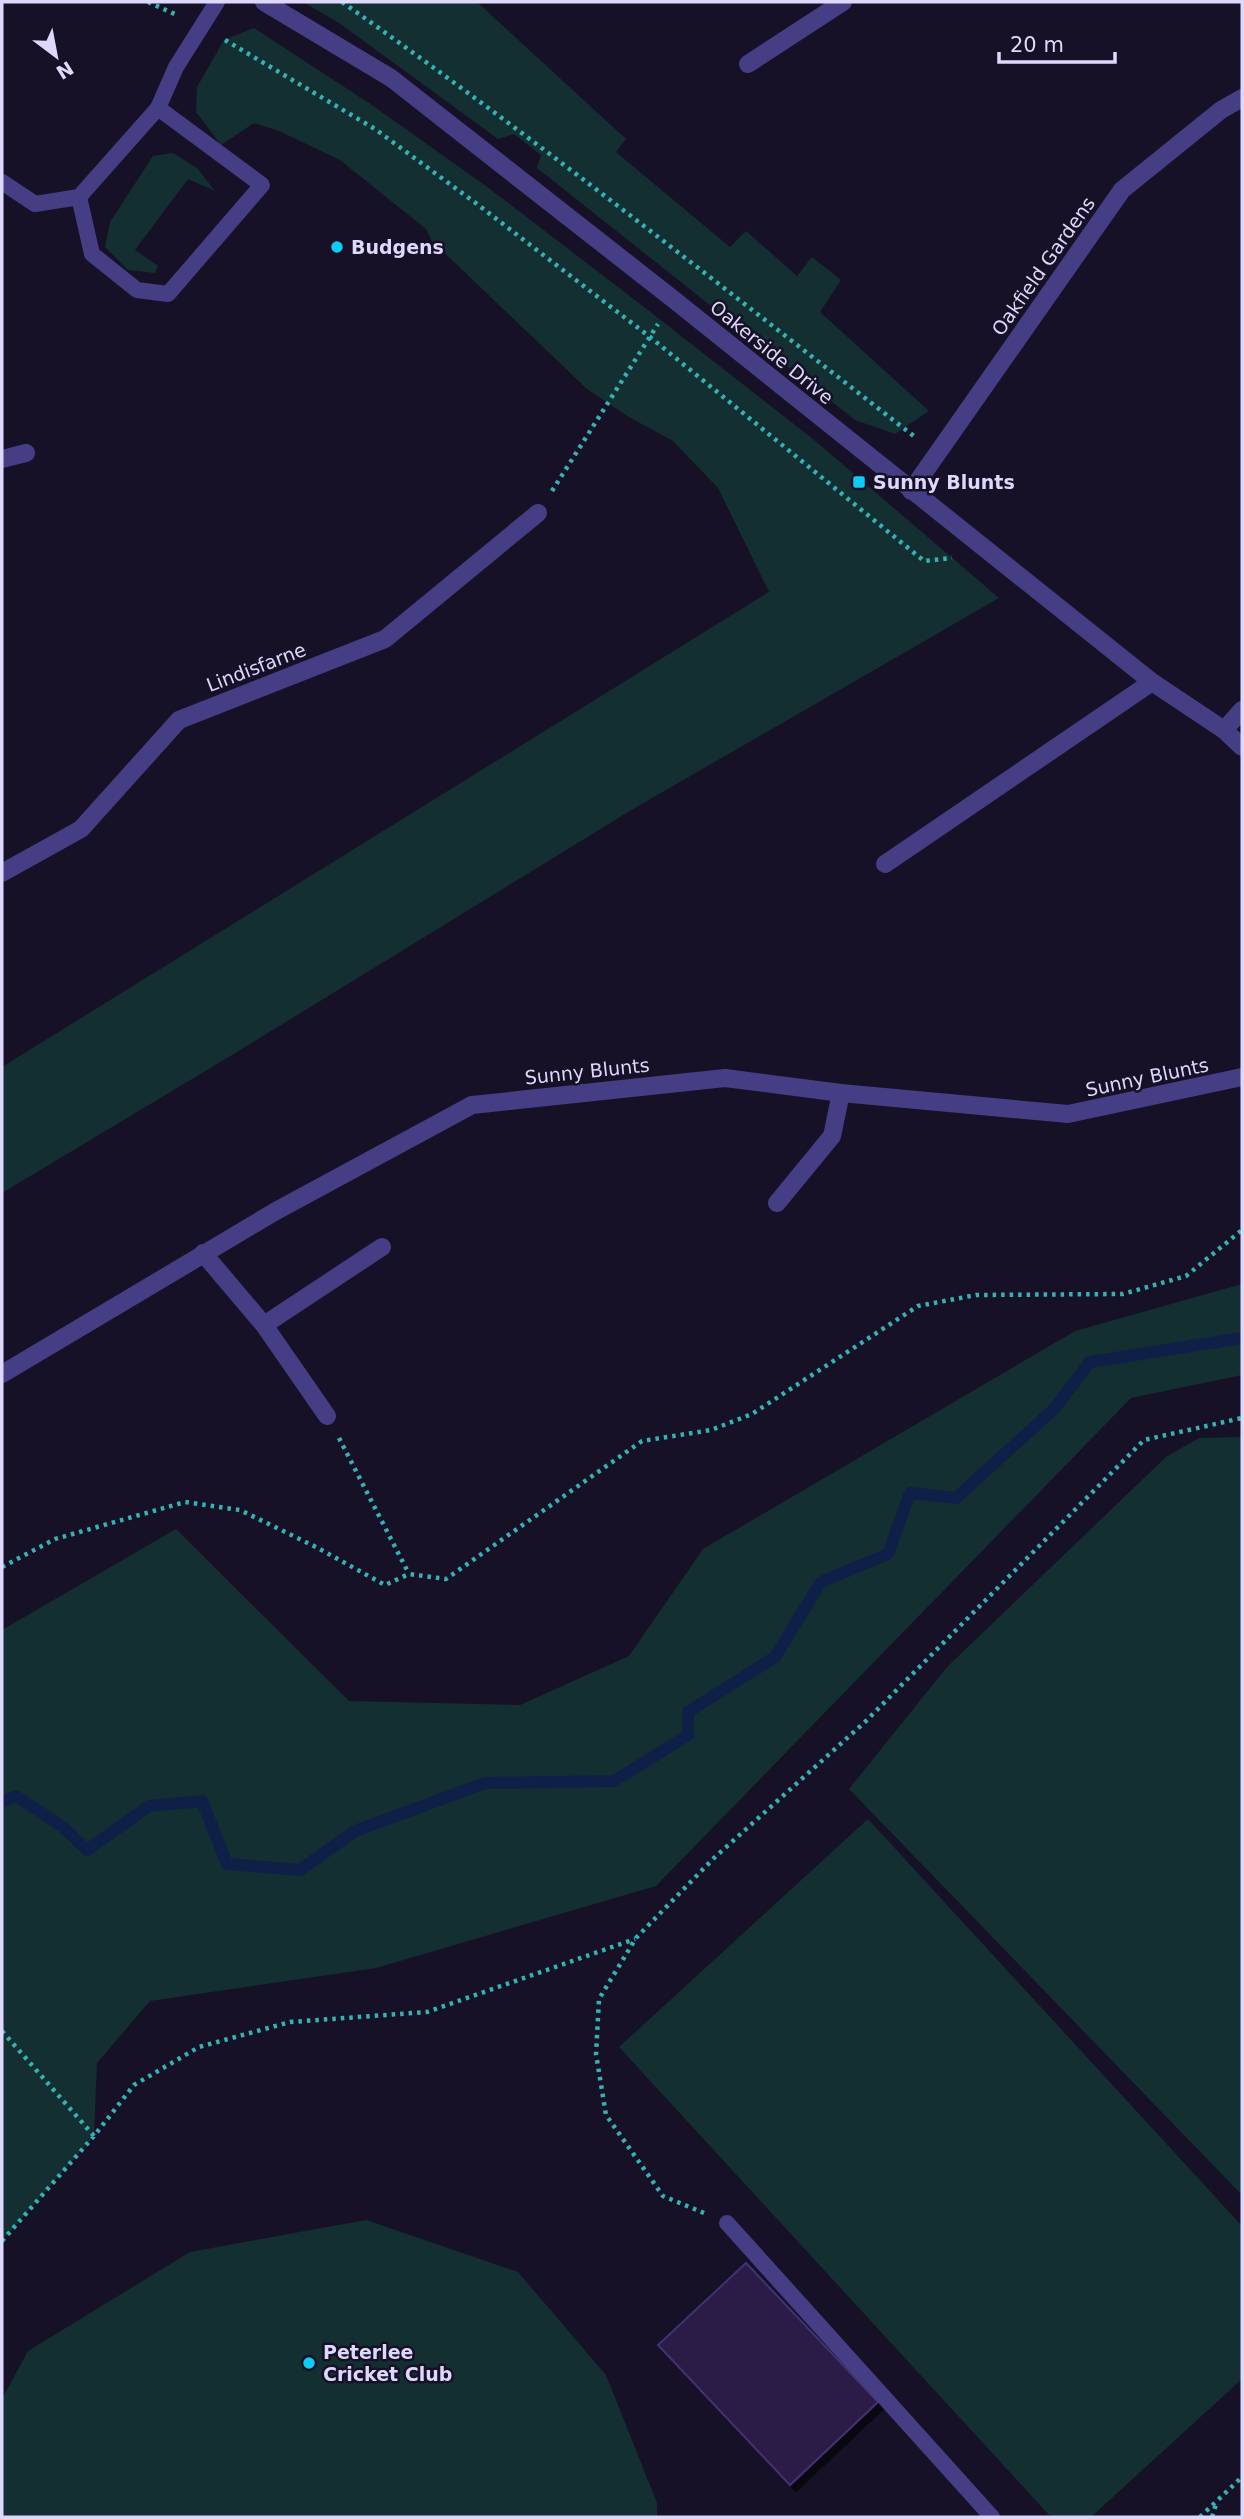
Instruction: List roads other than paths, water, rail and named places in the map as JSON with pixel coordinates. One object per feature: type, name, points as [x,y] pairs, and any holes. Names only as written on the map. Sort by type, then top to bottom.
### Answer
[{"type":"street","name":"Oakerside Drive","points":[[264,2],[391,78],[673,299],[1152,682],[1224,730]]},
{"type":"street","points":[[748,64],[844,2]]},
{"type":"street","name":"Oakfield Gardens","points":[[911,491],[1122,190],[1221,110],[1242,98]]},
{"type":"street","points":[[2,459],[26,453]]},
{"type":"street","name":"Lindisfarne","points":[[2,873],[81,829],[180,720],[385,639],[538,513]]},
{"type":"street","points":[[885,864],[1152,682]]},
{"type":"street","points":[[1242,710],[1224,730],[1242,747]]},
{"type":"street","name":"Sunny Blunts","points":[[2,1374],[275,1211],[472,1105],[725,1078],[841,1093],[1068,1114],[1241,1080]]},
{"type":"street","points":[[777,1203],[832,1136],[841,1093]]},
{"type":"street","points":[[264,1325],[382,1247]]},
{"type":"street","points":[[203,1253],[264,1325],[327,1416]]},
{"type":"lane","points":[[2,182],[35,204],[79,197],[158,108],[176,67],[217,2]]},
{"type":"lane","points":[[79,197],[92,254],[137,290],[168,295],[262,185],[158,108]]},
{"type":"lane","points":[[727,2223],[992,2517]]},
{"type":"waterway","points":[[2,1802],[16,1796],[63,1827],[87,1850],[149,1806],[202,1801],[227,1864],[300,1870],[355,1831],[485,1783],[614,1781],[688,1735],[688,1712],[775,1657],[821,1582],[888,1554],[910,1493],[956,1498],[1054,1409],[1090,1362],[1242,1338]]},
{"type":"place","name":"Budgens","points":[[337,247]]},
{"type":"place","name":"Sunny Blunts","points":[[859,482]]},
{"type":"place","name":"Peterlee Cricket Club","points":[[309,2363]]}]
